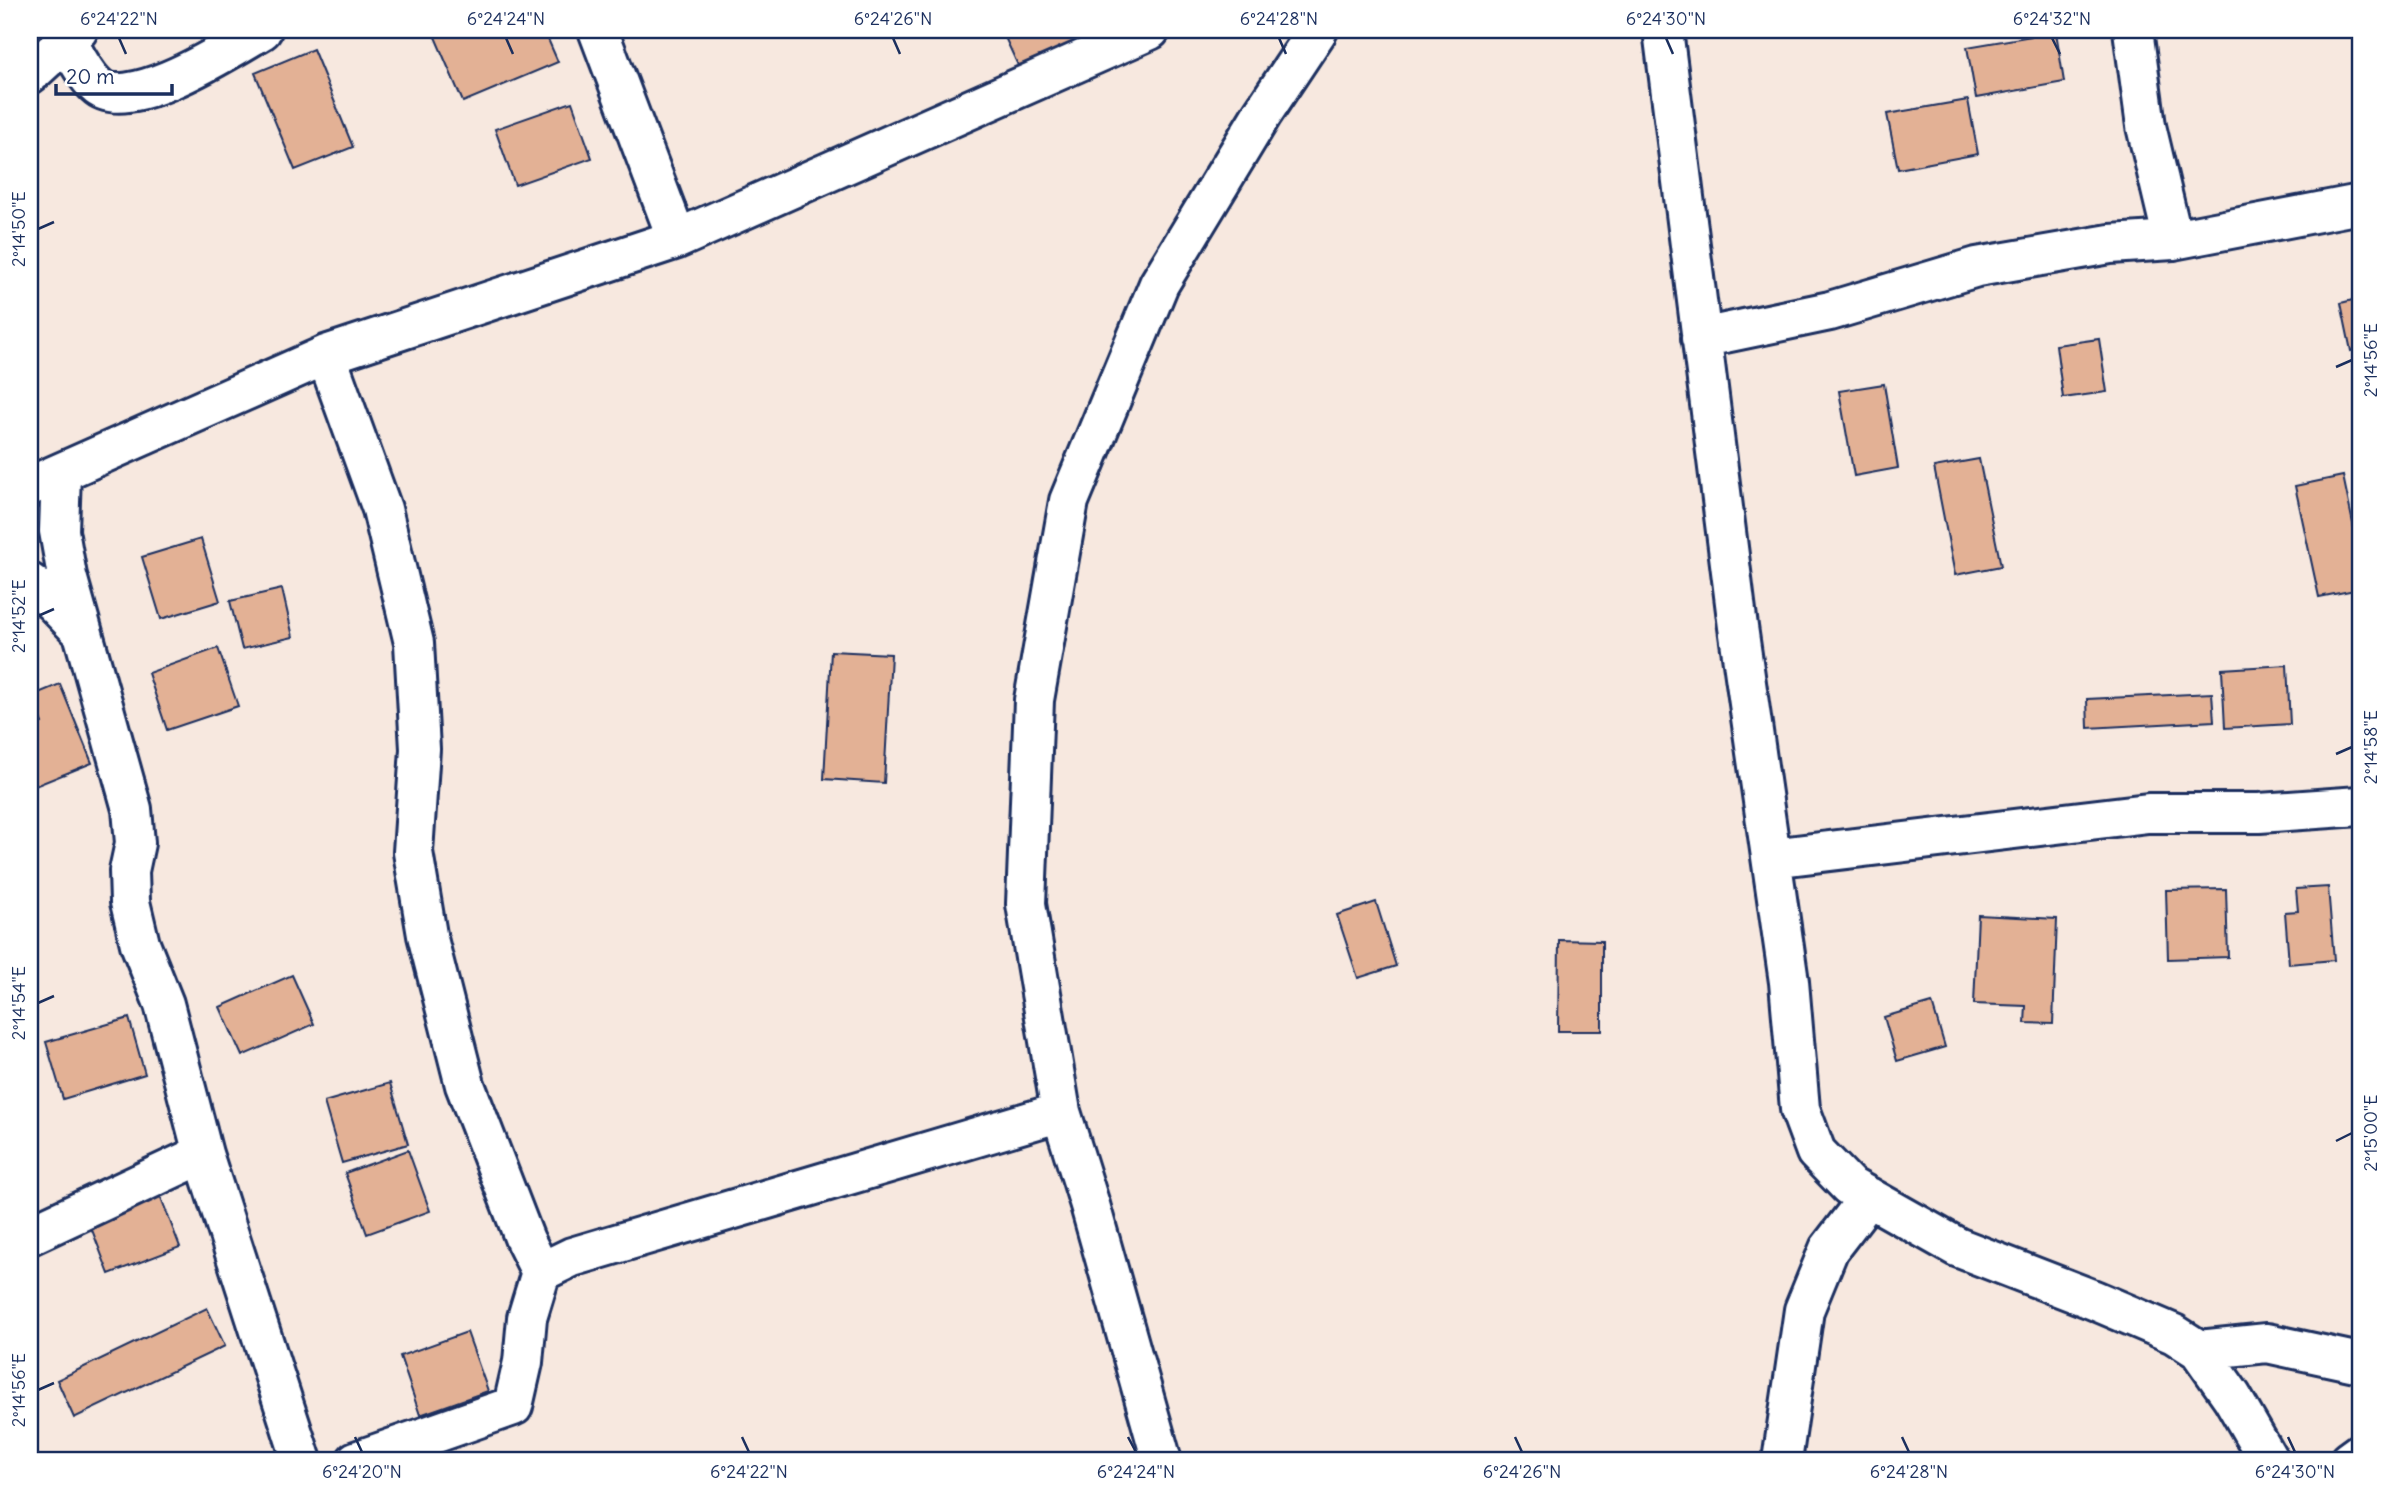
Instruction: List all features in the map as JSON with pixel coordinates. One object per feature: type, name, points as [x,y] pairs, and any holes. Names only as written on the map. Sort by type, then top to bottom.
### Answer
[{"type":"street","points":[[30,74],[72,35],[97,86],[115,94],[143,90],[192,70],[262,30]]},
{"type":"street","points":[[598,30],[677,239]]},
{"type":"street","points":[[302,1461],[203,1154],[164,1004],[140,944],[130,902],[129,871],[135,843],[132,809],[67,576],[46,479],[326,355],[677,239],[1150,30]]},
{"type":"street","points":[[1162,1461],[1061,1112],[1026,904],[1034,700],[1069,501],[1159,285],[1262,114],[1318,30]]},
{"type":"street","points":[[1663,30],[1738,627],[1789,982],[1800,1109],[1816,1152],[1849,1186],[1957,1247],[2094,1300],[2174,1335],[2199,1350],[2232,1397],[2269,1461]]},
{"type":"street","points":[[2133,30],[2146,126],[2173,240]]},
{"type":"street","points":[[1701,338],[1830,311],[1978,267],[2110,244],[2173,240],[2360,204]]},
{"type":"street","points":[[326,355],[382,509],[414,643],[419,749],[413,852],[427,935],[466,1085],[525,1240],[541,1272],[527,1318],[523,1362],[513,1406],[356,1461]]},
{"type":"street","points":[[30,583],[49,598],[84,634]]},
{"type":"street","points":[[1772,858],[2148,813],[2259,813],[2360,806]]},
{"type":"street","points":[[541,1272],[572,1257],[1061,1112]]},
{"type":"street","points":[[30,1235],[203,1154]]},
{"type":"street","points":[[1782,1461],[1804,1310],[1829,1249],[1869,1197]]},
{"type":"street","points":[[2199,1350],[2267,1343],[2360,1363]]},
{"type":"street","points":[[2350,1461],[2360,1453]]},
{"type":"building","points":[[432,30],[544,30],[558,62],[463,102]]},
{"type":"building","points":[[1010,30],[1092,30],[1095,37],[1021,72],[1003,33]]},
{"type":"building","points":[[2056,32],[2064,82],[1976,98],[1967,47]]},
{"type":"building","points":[[313,49],[353,147],[295,170],[255,73]]},
{"type":"building","points":[[1968,100],[1978,154],[1898,169],[1887,114]]},
{"type":"building","points":[[572,102],[592,158],[515,185],[495,129]]},
{"type":"building","points":[[2360,298],[2360,349],[2351,351],[2341,303]]},
{"type":"building","points":[[2099,339],[2107,392],[2063,398],[2056,345]]},
{"type":"building","points":[[1884,384],[1898,468],[1854,476],[1839,391]]},
{"type":"building","points":[[1979,459],[2001,566],[1955,575],[1934,467]]},
{"type":"building","points":[[2343,476],[2360,557],[2360,589],[2319,597],[2295,486]]},
{"type":"building","points":[[201,539],[220,601],[161,619],[142,557]]},
{"type":"building","points":[[282,589],[293,637],[242,649],[230,601]]},
{"type":"building","points":[[218,648],[238,706],[167,730],[148,673]]},
{"type":"building","points":[[831,651],[891,654],[884,783],[824,779]]},
{"type":"building","points":[[2287,665],[2290,724],[2225,728],[2222,669]]},
{"type":"building","points":[[60,684],[92,763],[30,788],[30,728],[42,723],[31,696]]},
{"type":"building","points":[[2212,693],[2214,721],[2088,728],[2087,699]]},
{"type":"building","points":[[2328,887],[2334,960],[2289,964],[2285,912],[2298,911],[2296,889]]},
{"type":"building","points":[[2226,889],[2228,957],[2168,959],[2166,890]]},
{"type":"building","points":[[1376,902],[1396,966],[1358,978],[1337,915]]},
{"type":"building","points":[[1978,915],[2057,919],[2053,1024],[2025,1023],[2026,1006],[1974,1004]]},
{"type":"building","points":[[1559,940],[1602,941],[1602,1031],[1558,1031]]},
{"type":"building","points":[[292,975],[314,1024],[242,1056],[220,1007]]},
{"type":"building","points":[[1932,1003],[1945,1047],[1897,1061],[1884,1017]]},
{"type":"building","points":[[129,1018],[145,1074],[63,1099],[46,1042]]},
{"type":"building","points":[[390,1083],[408,1144],[342,1163],[324,1102]]},
{"type":"building","points":[[408,1150],[430,1211],[367,1234],[345,1173]]},
{"type":"building","points":[[160,1195],[180,1247],[109,1274],[89,1222]]},
{"type":"building","points":[[207,1308],[225,1346],[74,1418],[57,1380]]},
{"type":"building","points":[[467,1332],[488,1391],[420,1415],[400,1356]]}]
